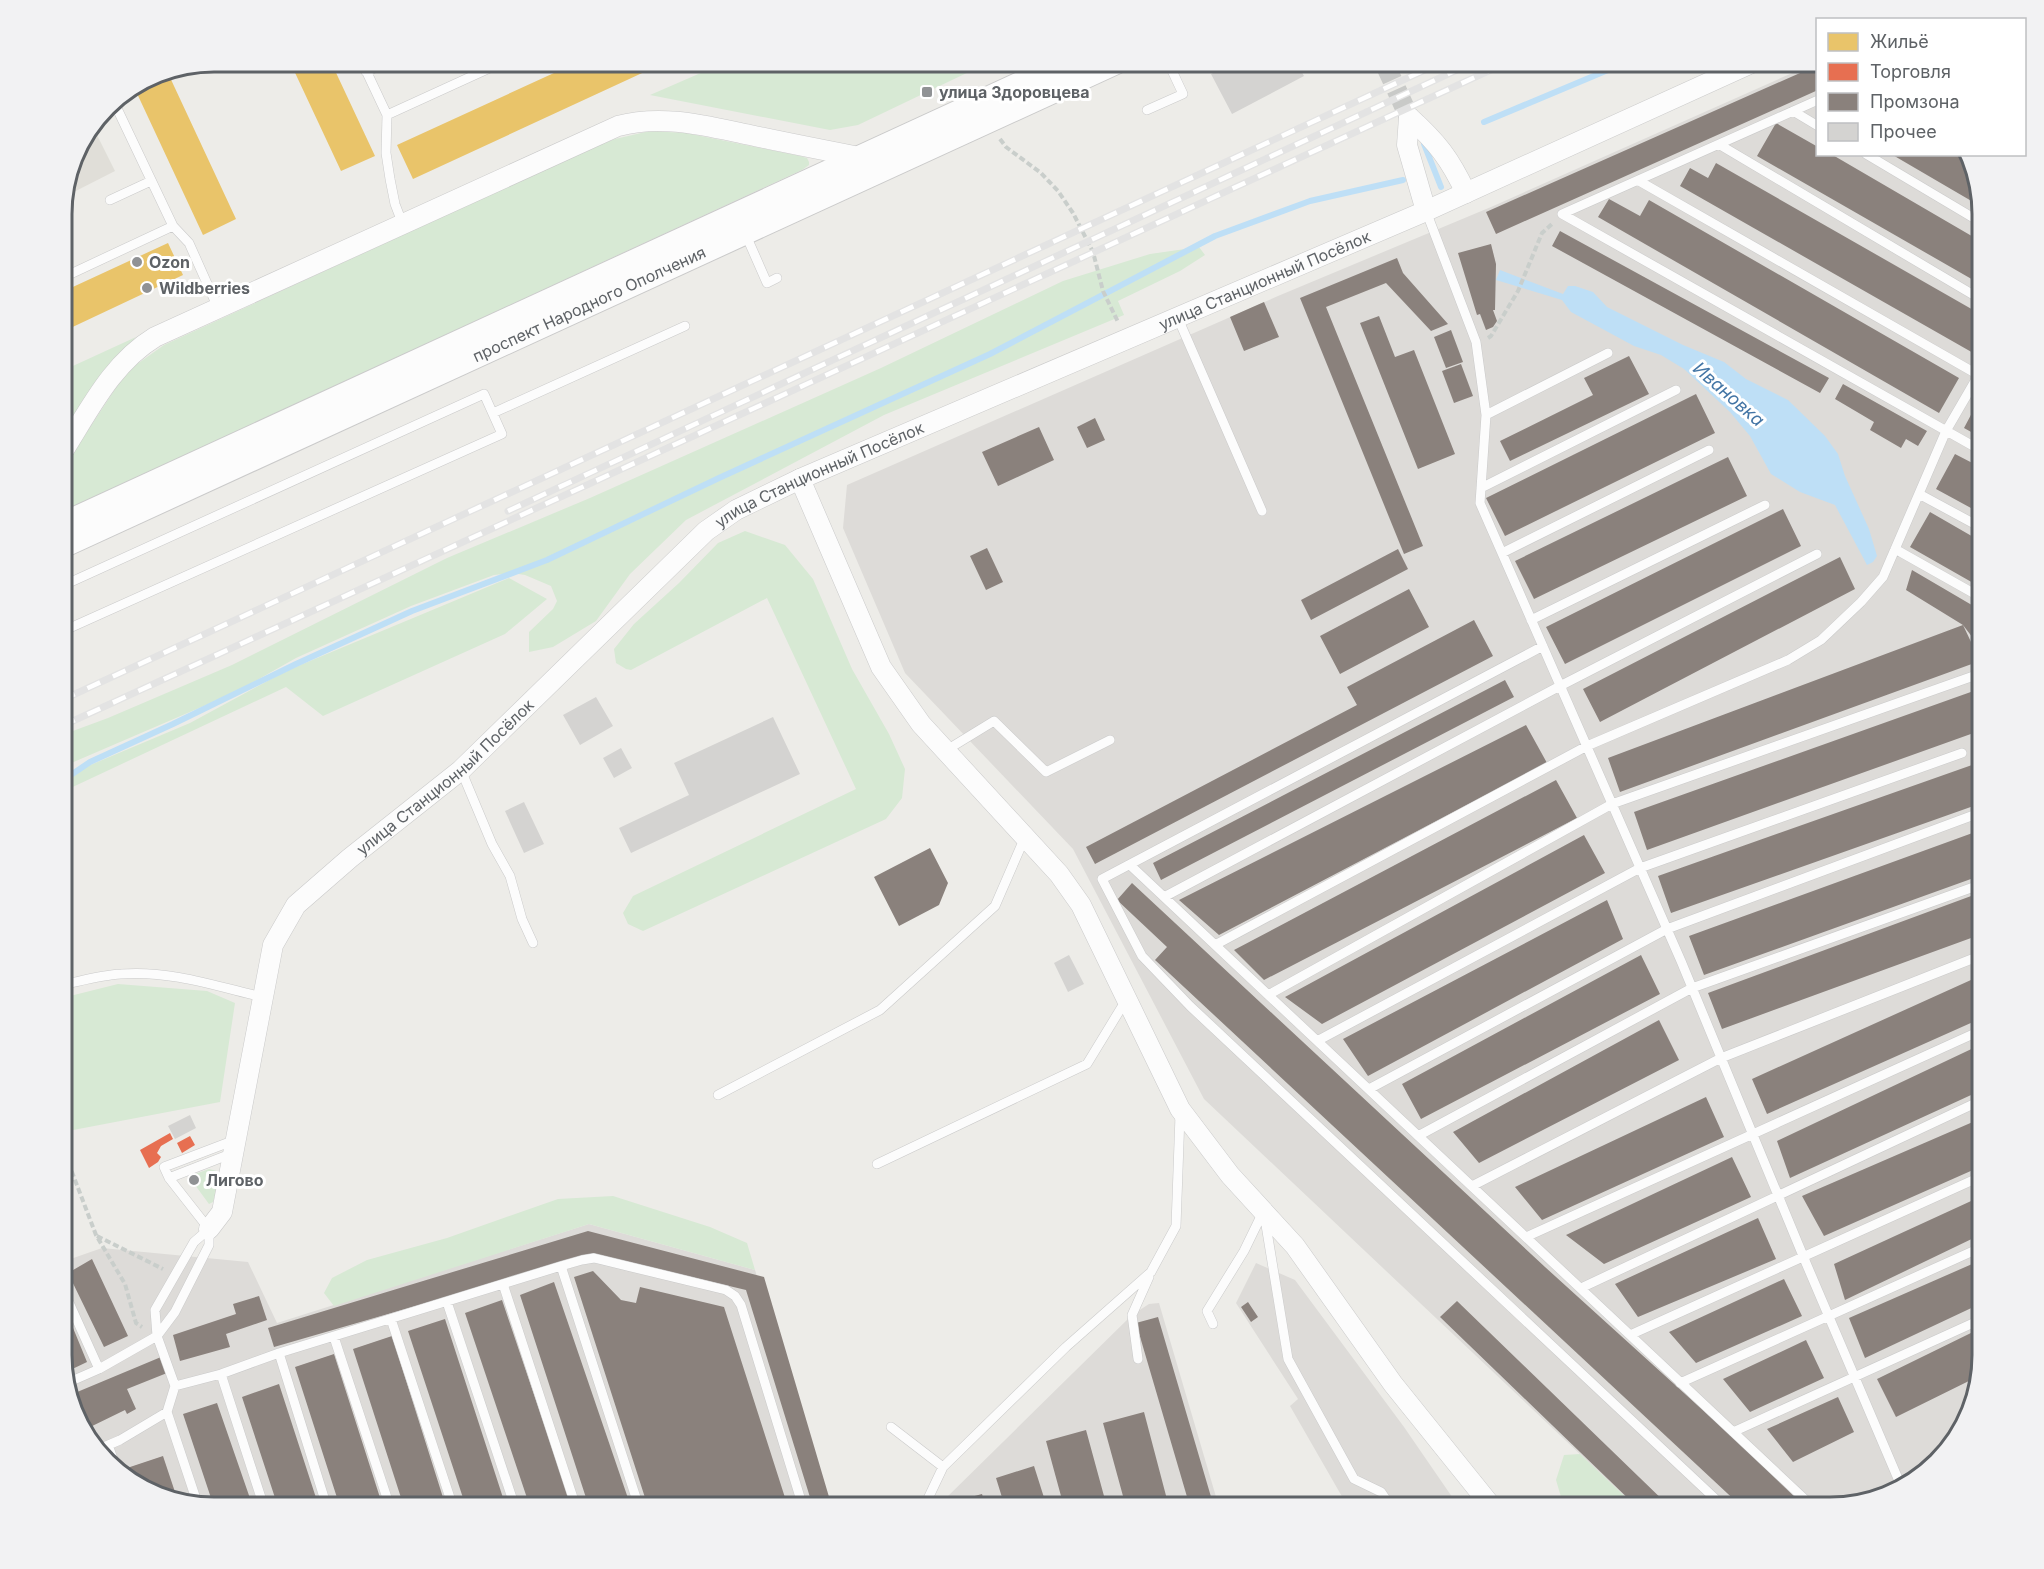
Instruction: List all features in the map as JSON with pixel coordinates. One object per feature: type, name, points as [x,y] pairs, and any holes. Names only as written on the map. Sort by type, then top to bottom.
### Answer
[{"type":"street","name":"проспект Народного Ополчения","points":[[72,520],[859,157],[1038,76],[1060,72]]},
{"type":"street","name":"улица Станционный Посёлок","points":[[209,1229],[222,1212],[273,945],[296,905],[350,858],[461,770],[706,531],[736,510],[800,478],[1426,211],[1732,72]]},
{"type":"street","name":"проспект Народного Ополчения","points":[[72,541],[745,233],[1038,76]]},
{"type":"street","points":[[1426,211],[1407,145],[1409,117],[1428,134],[1453,164],[1466,193]]},
{"type":"street","points":[[72,437],[111,376],[139,347],[155,337],[595,136],[639,120],[667,120],[697,125],[859,157]]},
{"type":"street","points":[[800,478],[881,667],[921,724],[1059,874],[1081,905],[1180,1109],[1230,1175],[1295,1246],[1394,1384],[1483,1497]]},
{"type":"lane","points":[[366,72],[387,115],[386,153],[395,204],[403,225]]},
{"type":"lane","points":[[387,115],[481,72]]},
{"type":"lane","points":[[1147,110],[1183,94],[1173,72]]},
{"type":"lane","points":[[1562,214],[1816,101]]},
{"type":"lane","points":[[118,110],[173,226],[189,243],[218,308]]},
{"type":"lane","points":[[1793,111],[1816,125]]},
{"type":"lane","points":[[1720,145],[1972,294]]},
{"type":"lane","points":[[1869,156],[1972,217]]},
{"type":"lane","points":[[110,200],[151,181]]},
{"type":"lane","points":[[1639,181],[1972,369]]},
{"type":"lane","points":[[1426,211],[1476,342],[1486,415],[1480,503],[1667,929],[1898,1479]]},
{"type":"lane","points":[[1562,214],[1972,445]]},
{"type":"lane","points":[[72,273],[173,226]]},
{"type":"lane","points":[[745,233],[767,283],[777,278]]},
{"type":"lane","points":[[1177,316],[1262,511]]},
{"type":"lane","points":[[493,413],[685,327]]},
{"type":"lane","points":[[1486,415],[1608,353]]},
{"type":"lane","points":[[1215,945],[1587,746],[1788,660],[1821,640],[1861,602],[1882,577],[1946,431],[1972,389]]},
{"type":"lane","points":[[1481,488],[1676,390]]},
{"type":"lane","points":[[72,581],[484,394],[502,434],[72,627]]},
{"type":"lane","points":[[1502,553],[1709,450]]},
{"type":"lane","points":[[1919,494],[1972,522]]},
{"type":"lane","points":[[1531,620],[1765,505]]},
{"type":"lane","points":[[1895,549],[1972,592]]},
{"type":"lane","points":[[1164,897],[1560,686],[1817,554]]},
{"type":"lane","points":[[1543,646],[1102,879],[1142,956],[1190,1006],[1712,1497]]},
{"type":"lane","points":[[1268,994],[1612,804],[1972,677]]},
{"type":"lane","points":[[945,751],[994,722],[1046,772],[1110,740]]},
{"type":"lane","points":[[1317,1041],[1640,868],[1962,753]]},
{"type":"lane","points":[[461,770],[492,844],[510,876],[522,919],[533,943]]},
{"type":"lane","points":[[1369,1089],[1667,929],[1972,816]]},
{"type":"lane","points":[[718,1095],[880,1010],[995,906],[1025,837]]},
{"type":"lane","points":[[1130,865],[1801,1497]]},
{"type":"lane","points":[[1418,1136],[1692,988],[1972,888]]},
{"type":"lane","points":[[1472,1186],[1721,1058],[1972,959]]},
{"type":"lane","points":[[72,983],[120,974],[146,974],[182,978],[262,997]]},
{"type":"lane","points":[[877,1164],[1087,1064],[1126,999]]},
{"type":"lane","points":[[1526,1237],[1972,1034]]},
{"type":"lane","points":[[1581,1288],[1972,1105]]},
{"type":"lane","points":[[1138,1359],[1132,1315],[1151,1272],[1176,1226],[1180,1109]]},
{"type":"lane","points":[[169,1178],[235,1146]]},
{"type":"lane","points":[[75,1380],[99,1369],[157,1336],[175,1312],[209,1245],[209,1229],[169,1178],[164,1167],[235,1146]]},
{"type":"lane","points":[[1630,1335],[1972,1181]]},
{"type":"lane","points":[[1213,1324],[1207,1311],[1244,1251],[1263,1212]]},
{"type":"lane","points":[[1263,1212],[1288,1359],[1354,1479],[1381,1492],[1384,1497]]},
{"type":"lane","points":[[195,1496],[167,1412],[175,1386],[157,1336],[155,1310],[194,1242],[209,1229]]},
{"type":"lane","points":[[1680,1383],[1972,1252]]},
{"type":"lane","points":[[175,1386],[221,1374],[279,1353],[561,1266],[594,1258],[726,1290],[735,1296],[741,1305],[800,1497]]},
{"type":"lane","points":[[561,1266],[635,1497]]},
{"type":"lane","points":[[929,1497],[943,1467],[1066,1347],[1151,1272]]},
{"type":"lane","points":[[503,1284],[572,1497]]},
{"type":"lane","points":[[447,1302],[511,1497]]},
{"type":"lane","points":[[72,1309],[99,1369]]},
{"type":"lane","points":[[391,1319],[449,1497]]},
{"type":"lane","points":[[1733,1432],[1972,1324]]},
{"type":"lane","points":[[334,1337],[386,1497]]},
{"type":"lane","points":[[279,1353],[324,1497]]},
{"type":"lane","points":[[221,1374],[260,1497]]},
{"type":"lane","points":[[105,1446],[167,1412]]},
{"type":"lane","points":[[891,1426],[943,1467]]},
{"type":"path","points":[[998,136],[1006,147],[1041,173],[1064,198],[1093,252],[1103,291],[1110,305]]},
{"type":"path","points":[[1476,342],[1491,336],[1518,291],[1542,233],[1562,214]]},
{"type":"path","points":[[72,1172],[96,1235],[125,1284],[136,1323],[157,1336]]},
{"type":"path","points":[[96,1235],[176,1275]]},
{"type":"shaded area","points":[[1795,72],[1816,72],[1816,156],[1959,156],[1964,169],[1972,205],[1972,1364],[1961,1409],[1943,1441],[1909,1473],[1866,1492],[1830,1497],[1625,1497],[1204,1099],[1073,849],[905,673],[843,528],[847,485],[1278,296],[1491,207]]},
{"type":"shaded area","points":[[97,134],[115,171],[74,192],[83,160]]},
{"type":"shaded area","points":[[589,1224],[755,1270],[827,1497],[214,1497],[196,1496],[169,1489],[143,1478],[121,1462],[96,1434],[83,1409],[72,1364],[72,1258],[102,1248],[248,1262],[277,1323]]},
{"type":"shaded area","points":[[1256,1263],[1295,1280],[1404,1427],[1452,1497],[1342,1497],[1290,1406],[1298,1399],[1236,1303]]},
{"type":"shaded area","points":[[1159,1303],[1216,1497],[947,1497],[1132,1315],[1149,1304]]},
{"type":"green space","points":[[703,72],[969,72],[858,125],[830,130],[650,95]]},
{"type":"green space","points":[[650,131],[686,133],[800,156],[807,158],[809,165],[72,507],[72,455],[119,383],[133,367],[164,345],[615,139]]},
{"type":"green space","points":[[1199,247],[1205,255],[1180,271],[1118,301],[1124,315],[884,415],[686,520],[630,574],[596,621],[553,647],[529,652],[529,632],[553,609],[557,601],[551,586],[525,575],[512,573],[494,575],[411,606],[296,658],[234,693],[72,763],[72,731],[232,665],[447,558],[590,498],[881,368],[1063,281],[1150,254]]},
{"type":"green space","points":[[136,337],[111,363],[72,422],[72,366]]},
{"type":"green space","points":[[745,531],[785,545],[813,579],[852,669],[889,734],[905,769],[902,798],[886,819],[643,931],[628,924],[623,913],[633,896],[856,789],[767,598],[631,670],[616,663],[614,649],[634,624],[718,543]]},
{"type":"green space","points":[[509,578],[547,599],[505,634],[323,716],[286,687],[72,787],[72,773],[190,723],[286,671]]},
{"type":"green space","points":[[118,984],[207,991],[235,1003],[220,1102],[72,1130],[72,996]]},
{"type":"green space","points":[[209,1169],[221,1172],[213,1202],[209,1204],[195,1185],[195,1174]]},
{"type":"green space","points":[[613,1196],[710,1227],[747,1243],[755,1270],[589,1224],[334,1306],[324,1293],[332,1278],[367,1260],[447,1238],[558,1199]]},
{"type":"green space","points":[[1580,1454],[1625,1497],[1561,1497],[1556,1480],[1564,1455]]},
{"type":"water","points":[[1500,270],[1563,294],[1568,286],[1593,292],[1607,307],[1683,345],[1724,362],[1746,379],[1788,400],[1825,436],[1838,454],[1845,476],[1869,529],[1877,556],[1873,562],[1867,565],[1835,505],[1800,492],[1771,474],[1750,436],[1730,412],[1684,369],[1661,355],[1634,346],[1571,312],[1562,300],[1496,280]]},
{"type":"building: Жильё","points":[[295,72],[336,72],[375,156],[341,171]]},
{"type":"building: Жильё","points":[[556,72],[644,72],[413,179],[397,145]]},
{"type":"building: Жильё","points":[[171,79],[236,219],[203,235],[138,95]]},
{"type":"building: Жильё","points":[[168,243],[183,275],[72,327],[72,287]]},
{"type":"building: Торговля","points":[[170,1133],[173,1139],[161,1146],[157,1153],[161,1157],[149,1168],[140,1150]]},
{"type":"building: Торговля","points":[[190,1136],[195,1145],[182,1153],[177,1143]]},
{"type":"building: Промзона","points":[[1802,72],[1816,72],[1816,91],[1496,234],[1486,212]]},
{"type":"building: Промзона","points":[[1776,123],[1816,146],[1816,156],[1834,156],[1972,236],[1972,279],[1757,156]]},
{"type":"building: Промзона","points":[[1894,156],[1959,156],[1971,201]]},
{"type":"building: Промзона","points":[[1716,163],[1972,309],[1972,352],[1680,186],[1690,168],[1708,178]]},
{"type":"building: Промзона","points":[[1609,199],[1640,216],[1649,200],[1959,378],[1939,413],[1598,217]]},
{"type":"building: Промзона","points":[[1560,231],[1829,378],[1820,393],[1552,246]]},
{"type":"building: Промзона","points":[[1491,244],[1496,264],[1495,310],[1493,310],[1497,321],[1493,327],[1486,330],[1480,314],[1477,315],[1458,253]]},
{"type":"building: Промзона","points":[[1397,258],[1403,273],[1448,324],[1431,331],[1386,283],[1326,307],[1423,546],[1404,554],[1300,298]]},
{"type":"building: Промзона","points":[[1264,302],[1279,337],[1244,351],[1230,317]]},
{"type":"building: Промзона","points":[[1379,316],[1395,357],[1414,350],[1455,454],[1418,469],[1360,323]]},
{"type":"building: Промзона","points":[[1451,330],[1463,362],[1446,368],[1434,337]]},
{"type":"building: Промзона","points":[[1629,356],[1649,394],[1510,461],[1500,441],[1593,395],[1584,378]]},
{"type":"building: Промзона","points":[[1461,364],[1473,396],[1454,403],[1442,371]]},
{"type":"building: Промзона","points":[[1843,384],[1927,431],[1918,446],[1906,439],[1901,448],[1870,430],[1874,422],[1835,399]]},
{"type":"building: Промзона","points":[[1696,394],[1715,433],[1505,536],[1486,498]]},
{"type":"building: Промзона","points":[[1972,413],[1972,432],[1964,428]]},
{"type":"building: Промзона","points":[[1095,418],[1105,440],[1087,448],[1077,427]]},
{"type":"building: Промзона","points":[[1039,427],[1054,460],[998,486],[982,452]]},
{"type":"building: Промзона","points":[[1955,454],[1972,463],[1972,509],[1936,489]]},
{"type":"building: Промзона","points":[[1728,457],[1747,496],[1534,599],[1515,561]]},
{"type":"building: Промзона","points":[[1783,509],[1801,546],[1565,664],[1546,627]]},
{"type":"building: Промзона","points":[[1930,512],[1972,536],[1972,582],[1910,547]]},
{"type":"building: Промзона","points":[[987,548],[1003,582],[986,590],[970,556]]},
{"type":"building: Промзона","points":[[1398,549],[1408,569],[1311,620],[1301,600]]},
{"type":"building: Промзона","points":[[1840,557],[1855,589],[1600,722],[1583,689]]},
{"type":"building: Промзона","points":[[1912,570],[1972,605],[1972,637],[1963,625],[1906,590]]},
{"type":"building: Промзона","points":[[1409,589],[1429,627],[1340,674],[1320,636]]},
{"type":"building: Промзона","points":[[1474,620],[1493,656],[1095,864],[1086,847],[1357,705],[1347,687]]},
{"type":"building: Промзона","points":[[1963,625],[1972,644],[1972,664],[1620,792],[1608,758]]},
{"type":"building: Промзона","points":[[1505,680],[1514,697],[1161,880],[1153,863]]},
{"type":"building: Промзона","points":[[1972,692],[1972,734],[1647,850],[1634,812]]},
{"type":"building: Промзона","points":[[1526,725],[1547,763],[1219,935],[1179,900]]},
{"type":"building: Промзона","points":[[1972,765],[1972,807],[1671,913],[1658,876]]},
{"type":"building: Промзона","points":[[1556,780],[1577,818],[1264,980],[1234,950]]},
{"type":"building: Промзона","points":[[1972,833],[1972,879],[1704,975],[1689,936]]},
{"type":"building: Промзона","points":[[1584,835],[1605,873],[1322,1024],[1285,997]]},
{"type":"building: Промзона","points":[[930,848],[948,883],[939,905],[899,926],[874,877]]},
{"type":"building: Промзона","points":[[1132,883],[1545,1267],[1748,1451],[1795,1497],[1731,1497],[1155,960],[1167,947],[1117,900]]},
{"type":"building: Промзона","points":[[1972,896],[1972,938],[1722,1029],[1708,993]]},
{"type":"building: Промзона","points":[[1607,900],[1623,939],[1368,1076],[1343,1039]]},
{"type":"building: Промзона","points":[[1641,955],[1660,994],[1421,1119],[1402,1084]]},
{"type":"building: Промзона","points":[[1972,980],[1972,1022],[1767,1114],[1752,1079]]},
{"type":"building: Промзона","points":[[1659,1020],[1679,1060],[1479,1163],[1453,1132]]},
{"type":"building: Промзона","points":[[1972,1049],[1972,1095],[1790,1178],[1777,1141]]},
{"type":"building: Промзона","points":[[1706,1097],[1724,1137],[1542,1220],[1515,1187]]},
{"type":"building: Промзона","points":[[1972,1122],[1972,1170],[1824,1236],[1802,1196]]},
{"type":"building: Промзона","points":[[1732,1157],[1751,1197],[1604,1264],[1566,1235]]},
{"type":"building: Промзона","points":[[1972,1201],[1972,1239],[1845,1300],[1834,1264]]},
{"type":"building: Промзона","points":[[1758,1218],[1776,1259],[1638,1317],[1615,1284]]},
{"type":"building: Промзона","points":[[588,1231],[764,1277],[829,1497],[810,1497],[746,1290],[595,1254],[274,1347],[268,1328]]},
{"type":"building: Промзона","points":[[92,1259],[128,1336],[104,1347],[72,1281],[72,1271]]},
{"type":"building: Промзона","points":[[1972,1264],[1972,1308],[1865,1358],[1849,1318]]},
{"type":"building: Промзона","points":[[593,1271],[621,1300],[636,1303],[640,1287],[724,1307],[785,1497],[645,1497],[574,1277]]},
{"type":"building: Промзона","points":[[1784,1279],[1802,1316],[1696,1363],[1669,1332]]},
{"type":"building: Промзона","points":[[554,1282],[628,1497],[586,1497],[520,1295]]},
{"type":"building: Промзона","points":[[259,1296],[267,1320],[226,1334],[230,1347],[180,1361],[173,1335],[236,1314],[233,1304]]},
{"type":"building: Промзона","points":[[502,1300],[569,1497],[527,1497],[465,1313]]},
{"type":"building: Промзона","points":[[1457,1301],[1660,1497],[1627,1497],[1440,1317]]},
{"type":"building: Промзона","points":[[1248,1302],[1258,1317],[1251,1322],[1241,1307]]},
{"type":"building: Промзона","points":[[1158,1317],[1211,1497],[1187,1497],[1136,1323]]},
{"type":"building: Промзона","points":[[445,1319],[503,1497],[463,1497],[408,1331]]},
{"type":"building: Промзона","points":[[72,1325],[87,1362],[73,1369]]},
{"type":"building: Промзона","points":[[1972,1332],[1972,1364],[1969,1381],[1896,1417],[1877,1379]]},
{"type":"building: Промзона","points":[[392,1336],[443,1497],[401,1497],[353,1349]]},
{"type":"building: Промзона","points":[[1806,1340],[1824,1378],[1750,1412],[1723,1379]]},
{"type":"building: Промзона","points":[[334,1354],[380,1497],[337,1497],[295,1367]]},
{"type":"building: Промзона","points":[[161,1357],[167,1373],[127,1389],[136,1409],[127,1414],[125,1410],[91,1426],[77,1392]]},
{"type":"building: Промзона","points":[[279,1384],[316,1497],[275,1497],[242,1397]]},
{"type":"building: Промзона","points":[[1838,1397],[1854,1432],[1793,1462],[1767,1429]]},
{"type":"building: Промзона","points":[[217,1403],[250,1497],[211,1497],[183,1414]]},
{"type":"building: Промзона","points":[[1144,1412],[1166,1497],[1123,1497],[1103,1423]]},
{"type":"building: Промзона","points":[[1086,1430],[1104,1497],[1061,1497],[1046,1441]]},
{"type":"building: Промзона","points":[[163,1456],[175,1491],[151,1482],[128,1468]]},
{"type":"building: Промзона","points":[[1034,1466],[1044,1497],[1002,1497],[996,1478]]},
{"type":"building: Прочее","points":[[1215,72],[1302,72],[1304,76],[1232,114],[1211,74]]},
{"type":"building: Прочее","points":[[596,697],[613,726],[580,745],[563,715]]},
{"type":"building: Прочее","points":[[773,717],[800,774],[631,853],[619,828],[689,795],[674,763]]},
{"type":"building: Прочее","points":[[621,748],[632,768],[614,778],[603,758]]},
{"type":"building: Прочее","points":[[524,802],[544,844],[524,853],[505,811]]},
{"type":"building: Прочее","points":[[1069,955],[1084,984],[1068,992],[1054,963]]},
{"type":"building: Прочее","points":[[190,1115],[196,1128],[175,1139],[168,1126]]},
{"type":"waterway","points":[[1484,122],[1603,72]]},
{"type":"waterway","name":"Ивановка","points":[[1424,144],[1441,187]]},
{"type":"waterway","points":[[72,774],[90,762],[296,664],[412,611],[547,560],[719,478],[990,354],[1215,236],[1310,201],[1403,180]]},
{"type":"tunnel","points":[[1389,72],[1409,117]]},
{"type":"railway","points":[[72,695],[1420,72]]},
{"type":"railway","points":[[508,511],[1452,72]]},
{"type":"railway","points":[[72,721],[1486,72]]},
{"type":"place","name":"улица Здоровцева","points":[[927,92]]},
{"type":"place","name":"Ozon","points":[[137,262]]},
{"type":"place","name":"Wildberries","points":[[147,288]]},
{"type":"place","name":"Лигово","points":[[194,1180]]}]
